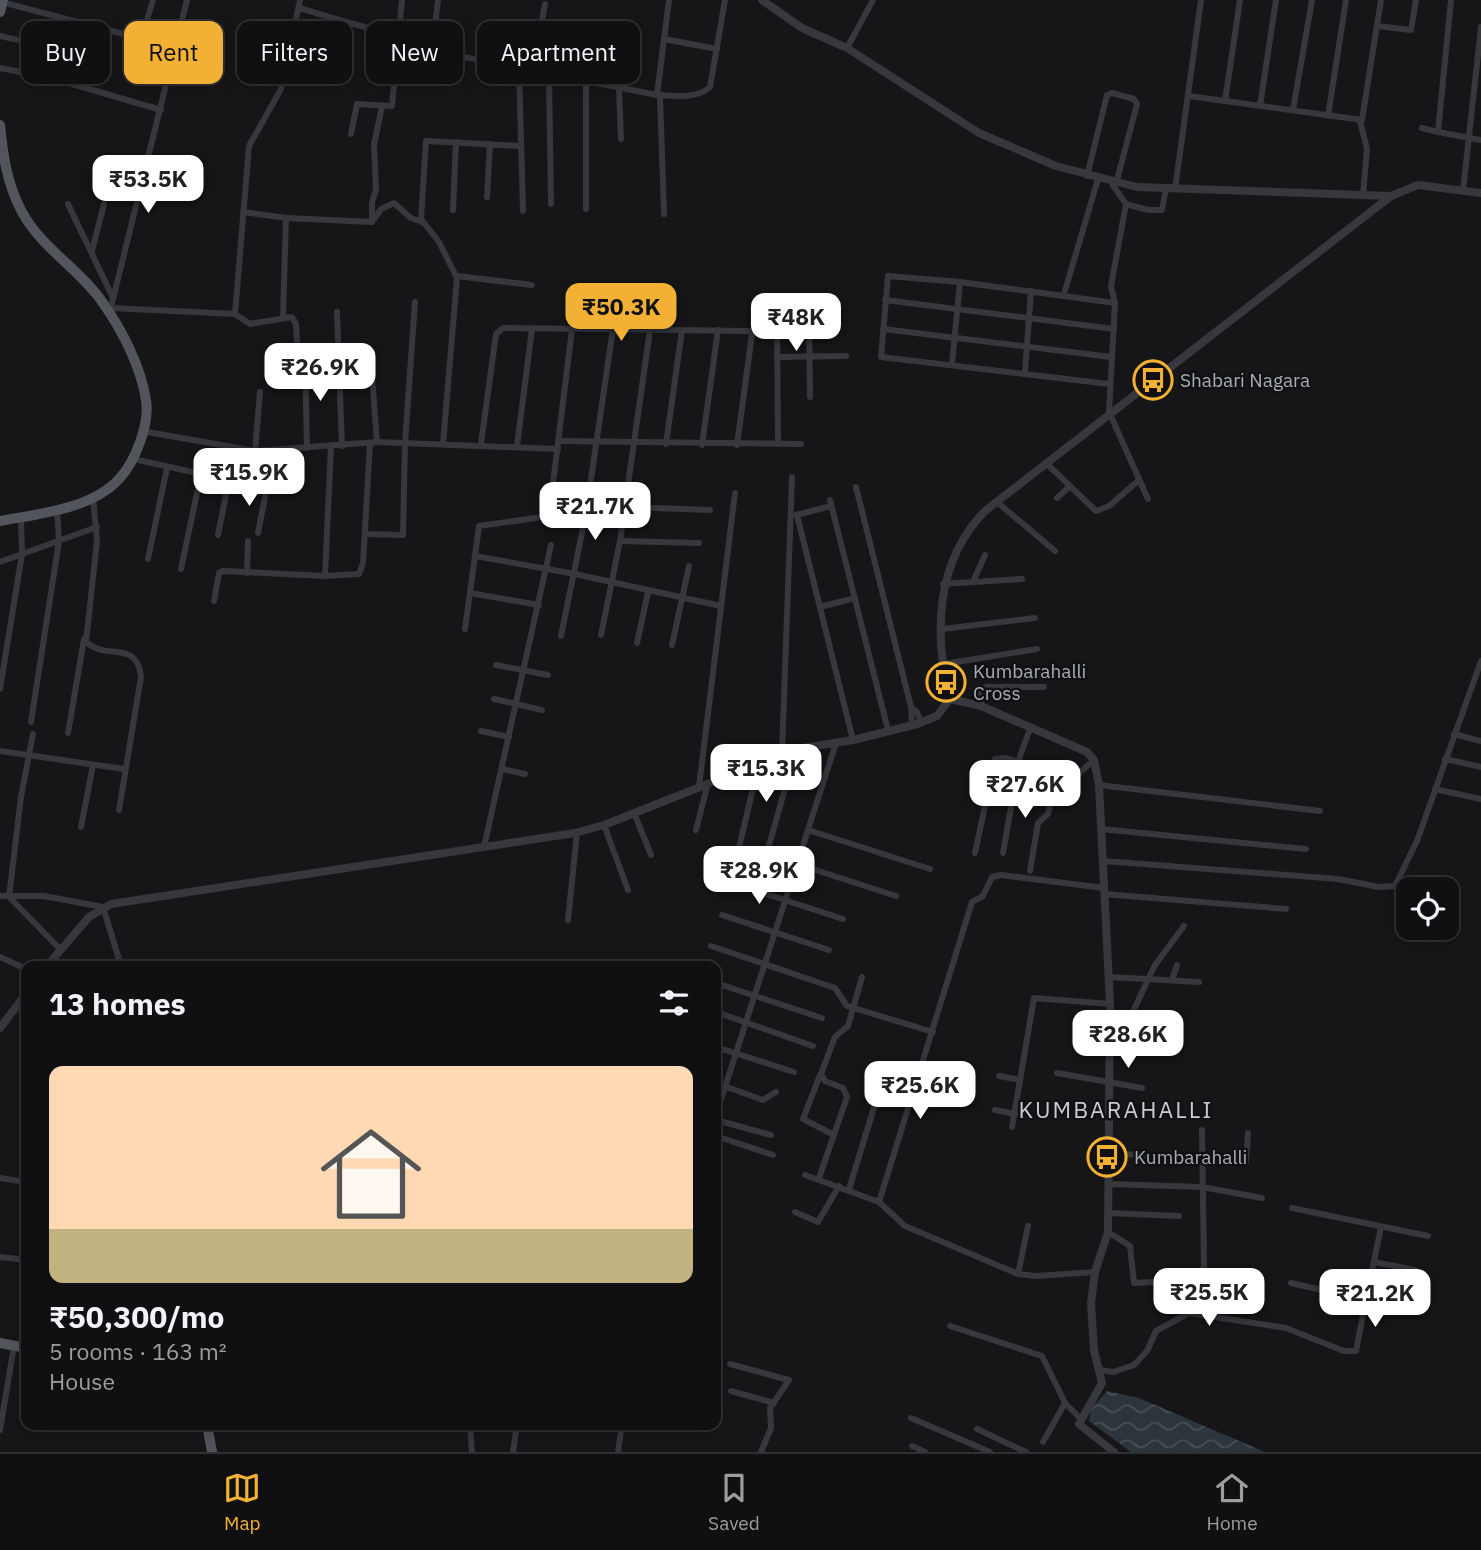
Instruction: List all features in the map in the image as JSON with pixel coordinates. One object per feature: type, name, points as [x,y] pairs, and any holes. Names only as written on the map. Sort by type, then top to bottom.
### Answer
[{"type":"main road","points":[[0,125],[7,176],[23,213],[50,250],[110,311],[133,357],[147,402],[142,431],[133,458],[119,480],[93,496],[57,510],[0,521]]},
{"type":"main road","points":[[0,1343],[21,1347]]},
{"type":"main road","points":[[208,1430],[212,1452]]},
{"type":"street","points":[[147,21],[153,0]]},
{"type":"street","points":[[187,0],[110,311],[236,314],[250,324],[282,317],[294,319],[297,357],[362,356],[371,362],[374,443],[359,574],[324,576],[219,573],[214,601]]},
{"type":"street","points":[[236,314],[249,146],[281,89],[300,0]]},
{"type":"street","points":[[400,21],[402,0]]},
{"type":"street","points":[[435,21],[438,0]]},
{"type":"street","points":[[664,214],[658,95],[669,0]]},
{"type":"street","points":[[600,84],[678,97],[708,90],[725,0]]},
{"type":"street","points":[[762,0],[802,28],[847,48],[979,133],[1029,157],[1098,180],[1171,189],[1391,197]]},
{"type":"street","points":[[847,48],[873,0]]},
{"type":"street","points":[[1126,204],[1148,210],[1161,209],[1171,189],[1189,96],[1201,0]]},
{"type":"street","points":[[1225,101],[1240,0]]},
{"type":"street","points":[[1261,106],[1276,0]]},
{"type":"street","points":[[1293,110],[1312,0]]},
{"type":"street","points":[[1328,116],[1346,0]]},
{"type":"street","points":[[1360,121],[1364,118],[1381,0]]},
{"type":"street","points":[[1377,26],[1411,30],[1416,0]]},
{"type":"street","points":[[1438,132],[1451,0]]},
{"type":"street","points":[[543,21],[545,4]]},
{"type":"street","points":[[2,5],[123,34]]},
{"type":"street","points":[[299,8],[366,25]]},
{"type":"street","points":[[1463,191],[1481,27]]},
{"type":"street","points":[[0,36],[21,41]]},
{"type":"street","points":[[664,39],[717,48]]},
{"type":"street","points":[[0,68],[55,79],[161,110]]},
{"type":"street","points":[[351,134],[357,104],[392,106],[394,84]]},
{"type":"street","points":[[519,84],[523,211]]},
{"type":"street","points":[[549,84],[551,204]]},
{"type":"street","points":[[586,84],[586,209]]},
{"type":"street","points":[[619,88],[621,139]]},
{"type":"street","points":[[1087,176],[1107,95],[1134,99],[1137,104],[1114,183],[1126,204],[1111,286],[1115,303],[1109,384],[1110,412],[1148,499]]},
{"type":"street","points":[[1189,96],[1360,121]]},
{"type":"street","points":[[372,222],[372,202],[376,190],[374,144],[382,107]]},
{"type":"street","points":[[1360,121],[1367,149],[1363,195]]},
{"type":"street","points":[[1422,128],[1481,140]]},
{"type":"street","points":[[422,222],[426,141],[522,146]]},
{"type":"street","points":[[453,210],[456,142]]},
{"type":"street","points":[[487,197],[490,144]]},
{"type":"street","points":[[1064,294],[1098,180]]},
{"type":"street","points":[[0,896],[44,896],[103,907],[577,833],[604,825],[796,749],[853,740],[937,716],[950,698],[944,664],[943,584],[951,561],[972,524],[1110,412],[1391,197],[1411,186],[1481,193]]},
{"type":"street","points":[[372,222],[381,209],[394,203],[411,218],[422,222],[439,242],[457,276],[443,444]]},
{"type":"street","points":[[68,204],[113,298]]},
{"type":"street","points":[[92,251],[104,204]]},
{"type":"street","points":[[243,212],[286,218],[372,222]]},
{"type":"street","points":[[282,317],[286,218]]},
{"type":"street","points":[[1109,384],[881,357],[885,300],[887,279],[892,275],[1064,294],[1115,303]]},
{"type":"street","points":[[457,276],[532,285]]},
{"type":"street","points":[[952,364],[960,282]]},
{"type":"street","points":[[1025,372],[1031,291]]},
{"type":"street","points":[[885,300],[1114,329]]},
{"type":"street","points":[[365,534],[403,535],[405,443],[415,302]]},
{"type":"street","points":[[809,309],[810,397]]},
{"type":"street","points":[[337,312],[342,446]]},
{"type":"street","points":[[776,313],[778,444]]},
{"type":"street","points":[[517,446],[532,329]]},
{"type":"street","points":[[465,629],[480,526],[549,516],[572,329]]},
{"type":"street","points":[[481,444],[498,330],[613,329],[749,331],[752,334],[737,445]]},
{"type":"street","points":[[561,636],[575,574],[613,329]]},
{"type":"street","points":[[883,329],[1111,357]]},
{"type":"street","points":[[601,635],[620,541],[650,330]]},
{"type":"street","points":[[666,444],[682,330]]},
{"type":"street","points":[[702,445],[718,330]]},
{"type":"street","points":[[777,357],[846,356]]},
{"type":"street","points":[[305,358],[307,449]]},
{"type":"street","points":[[255,451],[260,391]]},
{"type":"street","points":[[142,431],[255,451],[374,443],[481,444],[558,450]]},
{"type":"street","points":[[559,441],[702,445],[801,444]]},
{"type":"street","points":[[324,576],[331,446]]},
{"type":"street","points":[[133,458],[167,468],[266,488]]},
{"type":"street","points":[[1046,463],[1100,511],[1139,480]]},
{"type":"street","points":[[258,533],[271,466]]},
{"type":"street","points":[[148,559],[167,468]]},
{"type":"street","points":[[180,569],[201,474]]},
{"type":"street","points":[[782,754],[794,515],[792,477]]},
{"type":"street","points":[[218,535],[229,480]]},
{"type":"street","points":[[1057,498],[1070,486]]},
{"type":"street","points":[[856,487],[916,724]]},
{"type":"street","points":[[696,830],[704,785],[735,493]]},
{"type":"street","points":[[68,733],[85,638],[97,527],[93,496]]},
{"type":"street","points":[[997,502],[1055,551]]},
{"type":"street","points":[[794,515],[830,503],[888,730]]},
{"type":"street","points":[[625,507],[710,510]]},
{"type":"street","points":[[31,722],[59,541],[57,510]]},
{"type":"street","points":[[794,515],[853,740]]},
{"type":"street","points":[[0,688],[22,554],[21,517]]},
{"type":"street","points":[[0,562],[97,527]]},
{"type":"street","points":[[247,573],[248,541]]},
{"type":"street","points":[[620,541],[699,543]]},
{"type":"street","points":[[484,847],[551,545]]},
{"type":"street","points":[[973,582],[985,555]]},
{"type":"street","points":[[475,556],[575,574],[681,600],[722,606]]},
{"type":"street","points":[[672,645],[689,566]]},
{"type":"street","points":[[943,584],[1023,579]]},
{"type":"street","points":[[637,643],[648,592]]},
{"type":"street","points":[[470,593],[539,605]]},
{"type":"street","points":[[820,607],[855,598]]},
{"type":"street","points":[[942,629],[1035,618]]},
{"type":"street","points":[[85,638],[90,646],[130,654],[139,664],[139,686],[119,810]]},
{"type":"street","points":[[944,664],[1037,649]]},
{"type":"street","points":[[1103,861],[1338,879],[1395,886],[1417,841],[1481,661]]},
{"type":"street","points":[[496,665],[548,675]]},
{"type":"street","points":[[981,706],[981,691],[986,687],[1044,687]]},
{"type":"street","points":[[950,698],[981,706],[1087,752],[1094,760],[1099,785],[1110,977],[1108,1231],[1095,1272],[1091,1303],[1094,1350],[1102,1382],[1080,1418],[1081,1428],[1114,1452]]},
{"type":"street","points":[[494,699],[542,710]]},
{"type":"street","points":[[1003,853],[1018,762],[1030,729]]},
{"type":"street","points":[[481,731],[509,737]]},
{"type":"street","points":[[9,897],[33,734]]},
{"type":"street","points":[[1454,734],[1481,741]]},
{"type":"street","points":[[721,1098],[836,743]]},
{"type":"street","points":[[763,867],[796,749]]},
{"type":"street","points":[[0,751],[124,769]]},
{"type":"street","points":[[975,853],[995,759],[1005,758],[1018,762]]},
{"type":"street","points":[[1445,759],[1481,767]]},
{"type":"street","points":[[1030,871],[1038,823],[1048,814],[1056,781],[1077,775],[1094,760]]},
{"type":"street","points":[[737,856],[759,763]]},
{"type":"street","points":[[81,827],[93,765]]},
{"type":"street","points":[[502,769],[525,774]]},
{"type":"street","points":[[1099,785],[1320,811]]},
{"type":"street","points":[[1435,789],[1481,799]]},
{"type":"street","points":[[634,813],[651,855]]},
{"type":"street","points":[[604,825],[628,891]]},
{"type":"street","points":[[1101,829],[1306,849]]},
{"type":"street","points":[[808,830],[930,869]]},
{"type":"street","points":[[568,920],[577,833]]},
{"type":"street","points":[[797,864],[896,896]]},
{"type":"street","points":[[879,1202],[972,902],[983,896],[992,877],[1001,875],[1104,891],[1286,909]]},
{"type":"street","points":[[742,886],[843,919]]},
{"type":"street","points":[[9,897],[59,948]]},
{"type":"street","points":[[50,961],[59,948],[103,907]]},
{"type":"street","points":[[103,907],[119,961]]},
{"type":"street","points":[[722,915],[829,950]]},
{"type":"street","points":[[1111,1031],[1128,1022],[1150,979],[1154,965],[1184,926]]},
{"type":"street","points":[[711,946],[835,988],[842,1003],[854,1008],[933,1032]]},
{"type":"street","points":[[0,957],[21,968]]},
{"type":"street","points":[[1172,980],[1177,965]]},
{"type":"street","points":[[834,1135],[803,1119],[835,1037],[848,1026],[862,977]]},
{"type":"street","points":[[1110,977],[1199,982]]},
{"type":"street","points":[[721,985],[822,1018]]},
{"type":"street","points":[[1012,1127],[1034,998],[1110,1004]]},
{"type":"street","points":[[0,1028],[21,1001]]},
{"type":"street","points":[[721,1014],[813,1046]]},
{"type":"street","points":[[721,1049],[794,1072]]},
{"type":"street","points":[[1057,1073],[1142,1087]]},
{"type":"street","points":[[819,1178],[847,1091],[825,1081],[821,1074]]},
{"type":"street","points":[[999,1076],[1020,1080]]},
{"type":"street","points":[[849,1189],[881,1085],[886,1082],[915,1090]]},
{"type":"street","points":[[721,1085],[763,1100],[776,1092]]},
{"type":"street","points":[[995,1110],[1015,1114]]},
{"type":"street","points":[[721,1119],[771,1135]]},
{"type":"street","points":[[1189,1313],[1192,1280],[1203,1267],[1202,1130]]},
{"type":"street","points":[[1107,1153],[1247,1162],[1248,1133]]},
{"type":"street","points":[[721,1138],[773,1155]]},
{"type":"street","points":[[805,1175],[879,1202],[905,1226],[1018,1273],[1036,1276],[1095,1272]]},
{"type":"street","points":[[0,1178],[21,1181]]},
{"type":"street","points":[[1108,1184],[1202,1187],[1262,1198]]},
{"type":"street","points":[[795,1212],[818,1222],[839,1186]]},
{"type":"street","points":[[1292,1208],[1428,1236]]},
{"type":"street","points":[[1108,1213],[1179,1216]]},
{"type":"street","points":[[1018,1273],[1028,1226]]},
{"type":"street","points":[[1100,1370],[1113,1372],[1134,1365],[1147,1351],[1156,1331],[1189,1313],[1286,1328],[1350,1353],[1358,1346],[1381,1227]]},
{"type":"street","points":[[1108,1231],[1130,1246],[1134,1283],[1192,1280]]},
{"type":"street","points":[[0,1257],[21,1259]]},
{"type":"street","points":[[1374,1262],[1415,1270]]},
{"type":"street","points":[[1291,1283],[1406,1307]]},
{"type":"street","points":[[950,1326],[1042,1356],[1065,1403],[1080,1418]]},
{"type":"street","points":[[0,1430],[14,1346]]},
{"type":"street","points":[[730,1364],[789,1380],[772,1405],[772,1421],[761,1452]]},
{"type":"street","points":[[0,1373],[9,1375]]},
{"type":"street","points":[[731,1391],[772,1405]]},
{"type":"street","points":[[1043,1442],[1065,1403]]},
{"type":"street","points":[[911,1418],[990,1452]]},
{"type":"street","points":[[977,1429],[1023,1451]]},
{"type":"street","points":[[470,1430],[472,1452]]},
{"type":"street","points":[[513,1452],[516,1430]]},
{"type":"street","points":[[618,1452],[621,1430]]},
{"type":"street","points":[[912,1446],[925,1452]]},
{"type":"water","points":[[1107,1391],[1139,1398],[1265,1452],[1131,1452],[1089,1421],[1091,1409]]},
{"type":"place","name":"Shabari Nagara","points":[[1153,380]]},
{"type":"place","name":"Kumbarahalli Cross","points":[[946,682]]},
{"type":"place","name":"Kumbarahalli","points":[[1107,1157]]},
{"type":"district","name":"KUMBARAHALLI","points":[[1116,1109]]}]
